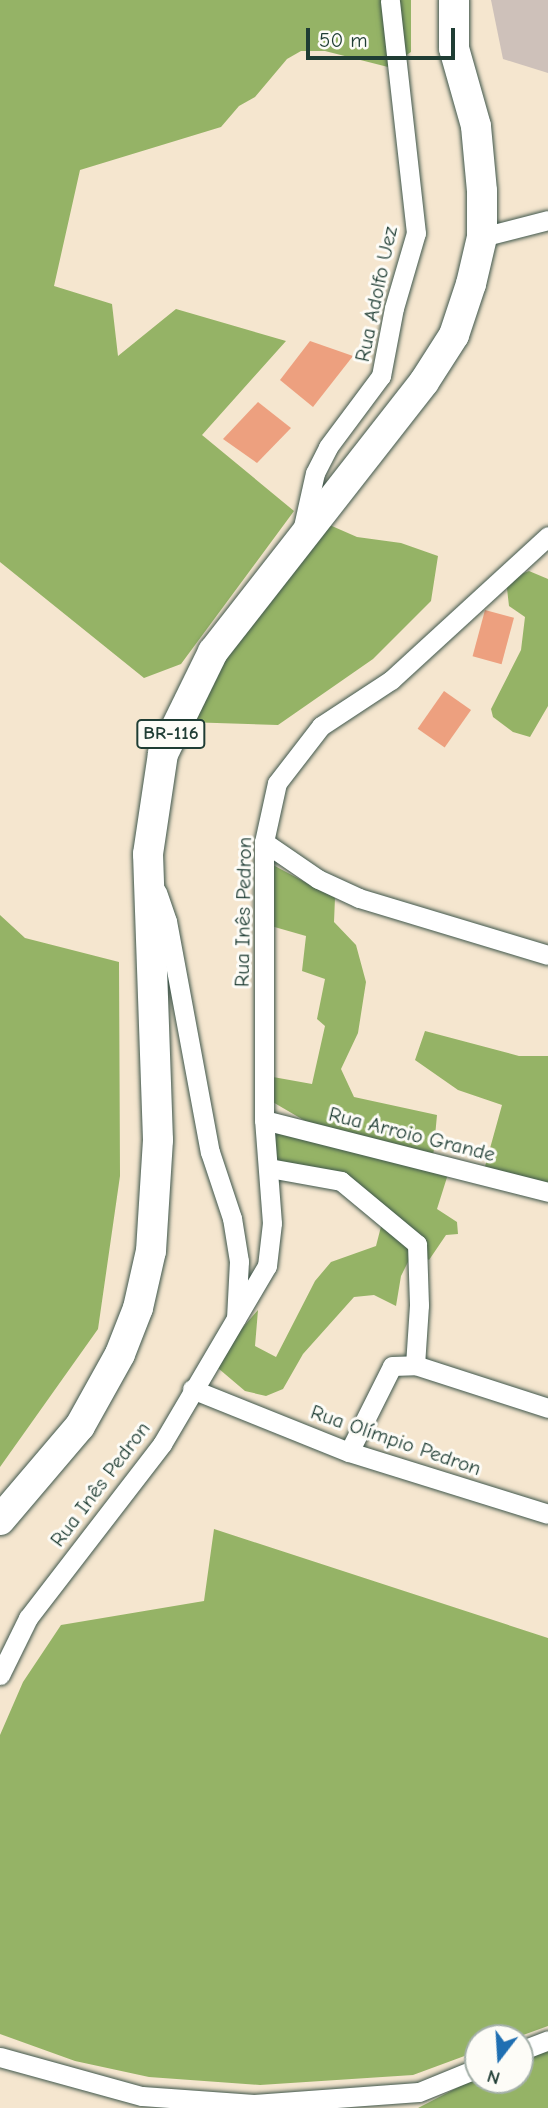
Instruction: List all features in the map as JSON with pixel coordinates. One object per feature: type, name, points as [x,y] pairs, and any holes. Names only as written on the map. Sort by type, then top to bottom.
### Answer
[{"type":"main road","name":"BR-116","points":[[0,1520],[80,1426],[120,1354],[141,1296],[151,1251],[158,1139],[148,868],[153,804],[176,722],[213,652],[301,534],[424,382],[454,335],[482,237],[476,126],[454,48],[454,0]]},
{"type":"street","name":"Rua Adolfo Uez","points":[[301,534],[315,473],[328,447],[381,376],[394,308],[416,233],[390,0]]},
{"type":"street","points":[[482,237],[548,220]]},
{"type":"street","name":"Rua Inês Pedron","points":[[0,1675],[28,1618],[162,1444],[192,1389],[267,1266],[272,1223],[264,1120],[264,842],[277,783],[321,726],[391,680],[548,536]]},
{"type":"street","points":[[264,842],[318,878],[359,898],[548,955]]},
{"type":"street","name":"Rua Inês Pedron","points":[[148,868],[167,921],[210,1152],[232,1218],[239,1261],[236,1319]]},
{"type":"street","name":"Rua Arroio Grande","points":[[264,1120],[548,1192]]},
{"type":"street","points":[[269,1168],[341,1181],[417,1244],[419,1305],[415,1365]]},
{"type":"street","points":[[349,1452],[392,1366],[415,1365],[548,1408]]},
{"type":"street","name":"Rua Olímpio Pedron","points":[[192,1389],[349,1452],[548,1514]]},
{"type":"street","points":[[0,2057],[142,2096],[254,2104],[419,2092],[464,2074]]},
{"type":"shaded area","points":[[491,0],[548,0],[548,73],[503,59]]},
{"type":"green space","points":[[0,0],[411,0],[411,52],[388,67],[325,51],[301,51],[287,59],[255,97],[239,106],[221,127],[80,170],[54,286],[112,304],[118,356],[176,309],[286,341],[202,435],[294,511],[181,664],[144,678],[0,562]]},
{"type":"green space","points":[[325,523],[357,537],[401,543],[438,556],[431,601],[373,659],[278,725],[185,722],[216,665]]},
{"type":"green space","points":[[529,571],[548,579],[548,706],[530,737],[513,732],[493,717],[491,709],[521,650],[525,617],[509,606],[506,580]]},
{"type":"green space","points":[[273,865],[335,898],[334,922],[356,945],[366,982],[358,1033],[341,1069],[354,1097],[437,1115],[433,1158],[324,1132],[271,1101],[273,1077],[312,1084],[325,1026],[317,1019],[325,979],[302,971],[306,936],[271,926]]},
{"type":"green space","points":[[0,915],[25,938],[119,962],[120,1176],[98,1329],[0,1467]]},
{"type":"green space","points":[[425,1031],[519,1056],[548,1056],[548,1184],[484,1170],[502,1105],[458,1090],[415,1060]]},
{"type":"green space","points":[[269,1131],[449,1171],[437,1209],[457,1222],[458,1234],[446,1235],[429,1260],[414,1250],[401,1276],[396,1306],[374,1295],[354,1297],[303,1354],[283,1389],[266,1396],[245,1391],[212,1363],[258,1310],[255,1346],[276,1357],[315,1281],[331,1262],[376,1246],[385,1211],[272,1160]]},
{"type":"green space","points":[[214,1529],[548,1638],[548,2026],[534,2031],[534,2024],[464,2024],[464,2056],[413,2075],[260,2085],[149,2077],[75,2061],[0,2034],[0,1735],[23,1682],[61,1625],[204,1601]]},
{"type":"green space","points":[[548,2045],[548,2108],[418,2108],[464,2084],[464,2094],[534,2094],[534,2052]]},
{"type":"building","points":[[310,341],[353,356],[313,407],[280,380]]},
{"type":"building","points":[[258,402],[291,428],[257,463],[223,439]]},
{"type":"building","points":[[485,610],[514,618],[502,664],[473,656]]},
{"type":"building","points":[[444,691],[471,710],[445,748],[418,729]]}]
